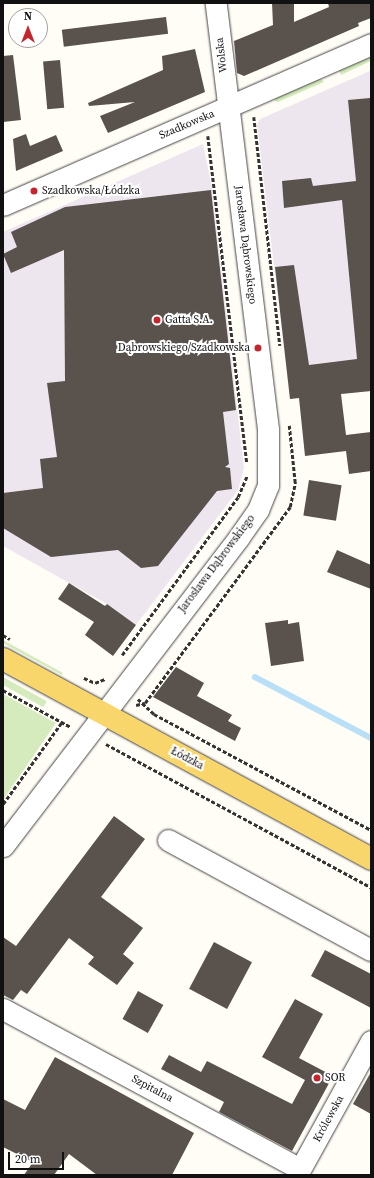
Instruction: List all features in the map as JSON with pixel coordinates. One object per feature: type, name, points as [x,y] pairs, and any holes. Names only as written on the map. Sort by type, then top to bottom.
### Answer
[{"type":"main road","name":"Łódzka","points":[[3,659],[371,859]]},
{"type":"street","name":"Wolska","points":[[216,3],[227,107]]},
{"type":"street","name":"Szadkowska","points":[[3,205],[371,44]]},
{"type":"street","name":"Jarosława Dąbrowskiego","points":[[3,846],[86,735],[239,537],[258,510],[268,485],[268,436],[227,107]]},
{"type":"street","points":[[168,840],[371,950]]},
{"type":"street","name":"Szpitalna","points":[[3,1009],[299,1172]]},
{"type":"street","name":"Królewska","points":[[299,1172],[371,1041]]},
{"type":"path","points":[[254,116],[280,353]]},
{"type":"path","points":[[208,136],[247,467]]},
{"type":"path","points":[[103,713],[145,703],[290,507],[295,483],[289,423]]},
{"type":"path","points":[[120,658],[238,497],[247,473]]},
{"type":"path","points":[[3,635],[16,642]]},
{"type":"path","points":[[78,675],[95,683],[105,679],[145,703]]},
{"type":"path","points":[[3,690],[86,735],[138,760],[371,887]]},
{"type":"path","points":[[145,703],[145,708],[154,714],[371,830]]},
{"type":"path","points":[[3,804],[62,722]]},
{"type":"shaded area","points":[[370,71],[371,391],[290,399],[257,124],[260,119]]},
{"type":"shaded area","points":[[203,144],[212,188],[244,468],[238,490],[136,625],[107,604],[3,546],[3,232]]},
{"type":"green space","points":[[371,56],[371,61],[341,75],[339,70]]},
{"type":"green space","points":[[320,78],[324,82],[278,102],[275,101],[274,98]]},
{"type":"green space","points":[[3,640],[63,673],[62,675],[3,643]]},
{"type":"green space","points":[[3,677],[47,701],[43,707],[3,685]]},
{"type":"green space","points":[[3,694],[56,723],[3,800]]},
{"type":"building","points":[[272,3],[294,3],[294,22],[329,7],[328,3],[371,3],[371,18],[358,23],[359,26],[244,76],[237,73],[234,41],[273,25]]},
{"type":"building","points":[[166,17],[168,34],[64,47],[62,30]]},
{"type":"building","points":[[195,49],[205,92],[108,133],[100,116],[135,102],[89,106],[88,103],[163,70],[162,56]]},
{"type":"building","points":[[13,55],[21,120],[3,122],[3,56]]},
{"type":"building","points":[[60,60],[64,108],[47,109],[43,61]]},
{"type":"building","points":[[370,98],[371,391],[341,394],[346,435],[371,432],[371,471],[349,474],[346,451],[305,456],[299,398],[290,399],[275,267],[294,265],[309,365],[357,359],[342,200],[284,208],[282,181],[311,178],[313,186],[356,181],[348,100]]},
{"type":"building","points":[[26,134],[30,146],[56,135],[63,151],[16,171],[13,139]]},
{"type":"building","points":[[211,190],[236,410],[223,412],[229,464],[225,467],[230,468],[232,489],[217,491],[158,566],[141,568],[118,550],[51,557],[3,528],[3,493],[43,488],[40,459],[57,457],[47,383],[65,381],[64,250],[11,273],[3,254],[17,247],[11,232],[65,207]]},
{"type":"building","points":[[309,480],[342,485],[336,521],[303,516]]},
{"type":"building","points":[[337,550],[371,565],[371,589],[327,572]]},
{"type":"building","points":[[69,583],[105,606],[107,604],[136,625],[113,656],[85,635],[94,622],[58,599]]},
{"type":"building","points":[[288,620],[288,624],[299,622],[304,661],[271,666],[265,623]]},
{"type":"building","points":[[176,667],[204,683],[197,696],[232,715],[228,721],[241,728],[235,741],[153,697]]},
{"type":"building","points":[[114,816],[145,839],[101,897],[143,928],[123,954],[134,963],[117,985],[88,964],[94,957],[69,938],[27,994],[21,990],[13,1000],[3,995],[3,937],[16,946]]},
{"type":"building","points":[[214,942],[252,962],[227,1009],[189,989]]},
{"type":"building","points":[[325,950],[371,974],[371,1008],[311,976]]},
{"type":"building","points":[[138,991],[163,1005],[148,1033],[122,1019]]},
{"type":"building","points":[[295,999],[323,1014],[299,1058],[333,1076],[292,1151],[219,1112],[224,1102],[161,1069],[169,1055],[201,1072],[207,1061],[292,1104],[305,1080],[262,1057]]},
{"type":"building","points":[[55,1057],[194,1133],[172,1175],[97,1175],[69,1154],[54,1175],[24,1175],[33,1162],[3,1147],[3,1099],[25,1110]]},
{"type":"building","points":[[371,1072],[371,1114],[353,1104]]},
{"type":"waterway","points":[[255,677],[371,738]]},
{"type":"place","name":"Szadkowska/Łódzka","points":[[34,191]]},
{"type":"place","name":"Gatta S.A.","points":[[157,320]]},
{"type":"place","name":"Dąbrowskiego/Szadkowska","points":[[258,348]]},
{"type":"place","name":"SOR","points":[[317,1078]]}]
